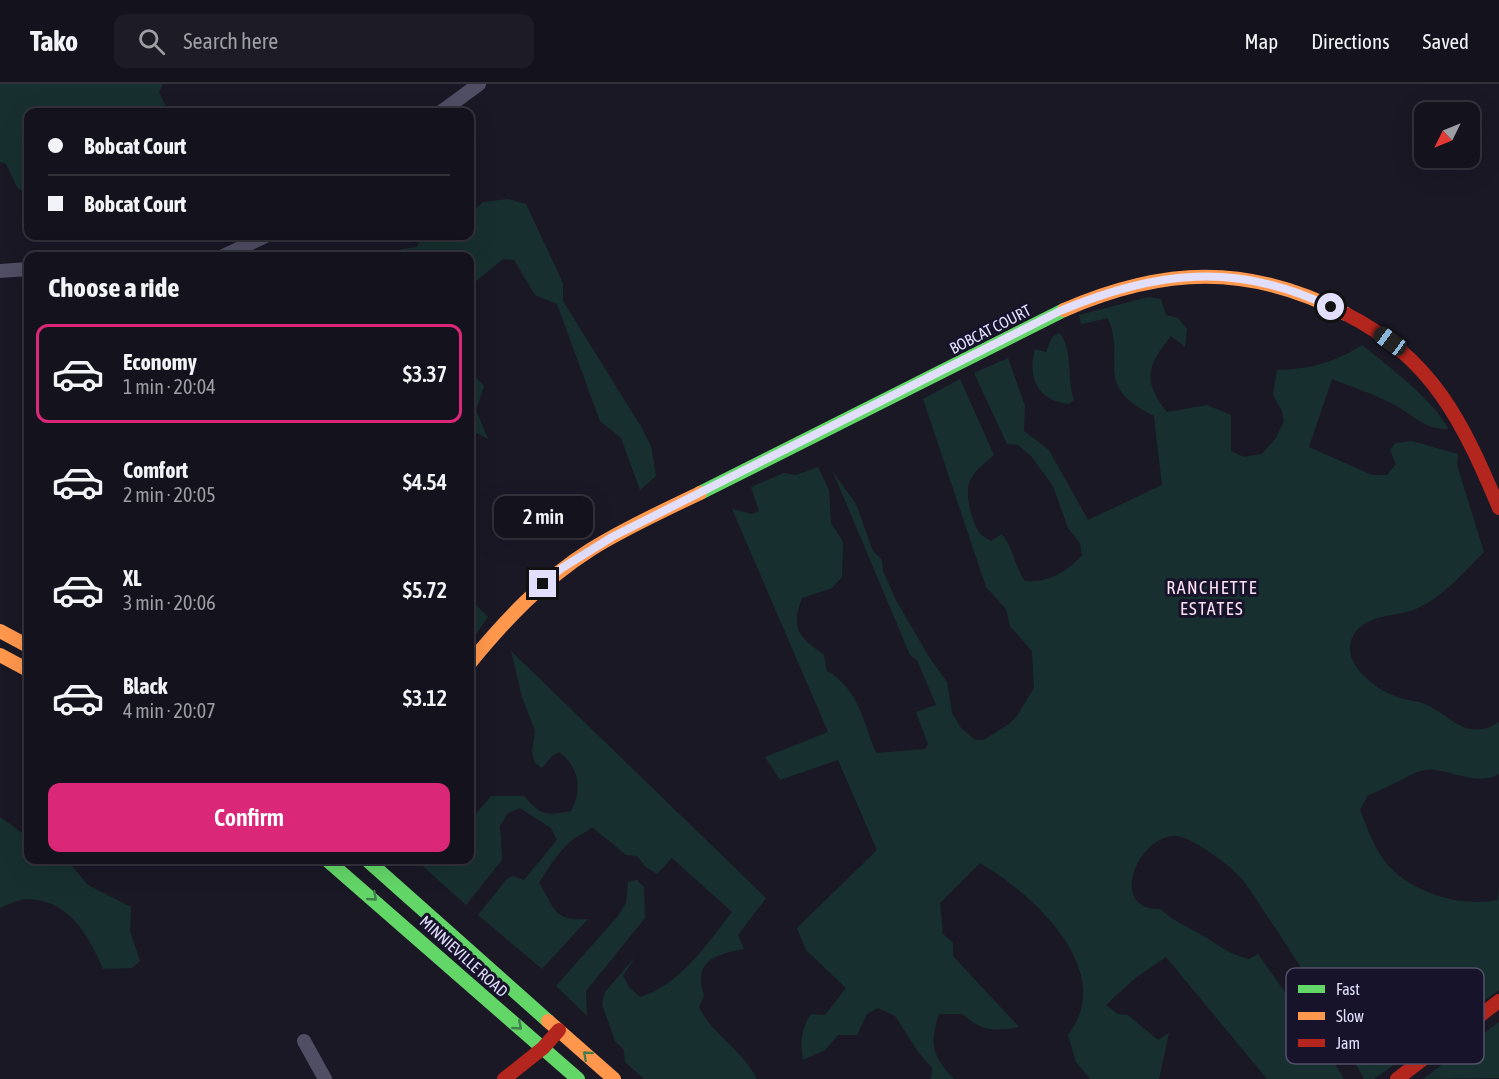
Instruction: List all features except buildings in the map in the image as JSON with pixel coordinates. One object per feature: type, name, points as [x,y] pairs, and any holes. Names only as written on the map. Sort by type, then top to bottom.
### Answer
[{"type":"street","points":[[446,108],[479,84]]},
{"type":"street","points":[[232,252],[257,240]]},
{"type":"street","points":[[0,272],[24,269]]},
{"type":"street","name":"BOBCAT COURT","points":[[474,658],[518,607],[543,584],[562,568],[612,537],[1060,311],[1101,294],[1165,278],[1198,275],[1263,282],[1318,300],[1376,331],[1404,351],[1437,386],[1470,442],[1499,508]]},
{"type":"street","points":[[0,631],[24,644]]},
{"type":"street","points":[[0,655],[24,668]]},
{"type":"street","name":"MINNIEVILLE ROAD","points":[[332,864],[578,1079]]},
{"type":"street","name":"MINNIEVILLE ROAD","points":[[372,864],[614,1079]]},
{"type":"street","points":[[1484,1012],[1499,1001]]},
{"type":"street","points":[[504,1079],[543,1048],[559,1030]]},
{"type":"street","points":[[304,1041],[325,1079]]},
{"type":"street","points":[[1397,1079],[1417,1064]]},
{"type":"green space","points":[[0,84],[163,84],[159,92],[166,108],[24,108],[24,190],[18,189],[6,164],[0,162]]},
{"type":"green space","points":[[508,199],[526,204],[563,283],[563,301],[651,446],[656,476],[640,490],[621,438],[600,421],[557,304],[535,295],[514,260],[503,259],[474,283],[474,252],[396,252],[417,247],[420,240],[474,240],[474,210],[483,202]]},
{"type":"green space","points":[[1148,297],[1161,299],[1166,315],[1178,318],[1187,329],[1185,347],[1171,336],[1153,365],[1151,382],[1159,401],[1167,412],[1207,405],[1231,415],[1231,451],[1244,457],[1262,454],[1275,439],[1284,422],[1282,411],[1273,395],[1277,370],[1321,364],[1362,345],[1422,395],[1442,418],[1448,429],[1425,424],[1386,400],[1332,379],[1309,447],[1372,475],[1387,475],[1396,464],[1390,450],[1395,443],[1412,441],[1458,454],[1457,465],[1484,552],[1453,583],[1427,603],[1410,611],[1374,619],[1359,628],[1350,646],[1351,655],[1361,673],[1378,687],[1401,698],[1422,703],[1458,725],[1477,730],[1499,722],[1499,774],[1480,779],[1425,770],[1368,795],[1360,810],[1381,856],[1403,879],[1433,894],[1466,901],[1498,900],[1499,886],[1499,990],[1484,1001],[1484,968],[1300,968],[1241,878],[1219,859],[1187,839],[1172,836],[1157,841],[1145,852],[1136,866],[1132,882],[1134,896],[1143,905],[1160,909],[1179,923],[1233,954],[1249,959],[1258,954],[1286,994],[1286,1064],[1335,1064],[1344,1079],[1267,1079],[1166,957],[1134,979],[1106,1005],[1118,1014],[1128,1015],[1158,1040],[1169,1033],[1159,1079],[1090,1079],[1076,1062],[1068,1035],[1081,1011],[1083,985],[1076,961],[1063,937],[1044,914],[1023,894],[980,863],[940,903],[943,934],[953,943],[953,956],[1019,1027],[988,1029],[962,1014],[939,1014],[934,1034],[934,1049],[941,1063],[954,1079],[931,1079],[932,1068],[919,1053],[895,1016],[878,1008],[867,1014],[857,1035],[838,1035],[825,1050],[803,1060],[802,1036],[811,1014],[825,1015],[846,988],[806,950],[797,928],[877,850],[838,760],[780,780],[765,757],[828,732],[732,509],[752,514],[759,511],[751,487],[784,473],[796,475],[818,467],[829,490],[831,523],[843,542],[842,577],[832,588],[802,598],[797,617],[799,631],[808,643],[824,655],[827,671],[846,686],[853,696],[876,753],[925,749],[928,744],[916,712],[936,705],[917,660],[910,655],[833,472],[856,504],[873,551],[882,560],[883,571],[896,600],[929,657],[947,682],[952,713],[961,728],[975,740],[984,740],[1017,716],[1034,688],[1032,651],[1010,626],[1006,609],[986,587],[923,399],[960,379],[994,455],[976,471],[969,483],[969,502],[977,529],[991,541],[1002,534],[1025,581],[1049,578],[1064,571],[1082,555],[1080,543],[1068,528],[1053,486],[1031,456],[1018,445],[1007,444],[974,373],[1008,358],[1025,406],[1024,431],[1049,450],[1088,520],[1162,485],[1154,416],[1123,394],[1117,383],[1113,334],[1108,318],[1081,324],[1079,315]]},
{"type":"green space","points":[[1060,333],[1067,349],[1074,400],[1069,404],[1049,398],[1037,386],[1034,378],[1035,349],[1046,352],[1052,337]]},
{"type":"green space","points":[[474,375],[484,386],[476,410],[488,439],[474,432]]},
{"type":"green space","points":[[474,603],[488,617],[474,637]]},
{"type":"green space","points":[[511,651],[766,898],[738,935],[744,949],[715,957],[704,967],[701,984],[704,995],[699,1007],[757,1079],[644,1079],[625,1062],[624,1050],[615,1041],[602,1004],[605,992],[635,957],[623,976],[630,988],[640,997],[668,983],[692,962],[732,912],[672,858],[657,874],[646,867],[637,856],[626,855],[592,827],[572,840],[558,855],[539,883],[553,907],[562,916],[588,919],[542,969],[478,915],[507,879],[513,876],[524,880],[557,840],[551,828],[520,808],[508,813],[500,826],[502,860],[466,905],[420,864],[474,864],[474,816],[491,796],[524,796],[540,811],[549,814],[571,811],[578,787],[575,772],[571,764],[559,752],[552,756],[542,768],[535,763],[532,752],[535,731],[522,697]]},
{"type":"green space","points":[[0,817],[24,834],[24,864],[70,864],[88,885],[131,907],[130,931],[140,961],[132,968],[103,969],[84,932],[66,912],[55,905],[27,899],[0,908]]},
{"type":"green space","points":[[637,880],[644,887],[645,918],[586,991],[587,1016],[556,986],[618,916],[626,903],[628,882]]},
{"type":"green space","points":[[1499,1022],[1499,1078],[1423,1079],[1443,1064],[1484,1064],[1484,1033]]},
{"type":"green space","points":[[1356,1064],[1395,1064],[1374,1079],[1364,1079]]},
{"type":"traffic: fast","points":[[700,493],[1064,310]]},
{"type":"traffic: fast","points":[[332,864],[578,1079]]},
{"type":"traffic: fast","points":[[371,864],[548,1021]]},
{"type":"traffic: slow","points":[[1064,310],[1136,285],[1171,279],[1205,277],[1240,279],[1275,286],[1310,297],[1346,314]]},
{"type":"traffic: slow","points":[[474,658],[497,631],[556,574],[617,534],[700,493]]},
{"type":"traffic: slow","points":[[0,631],[24,644]]},
{"type":"traffic: slow","points":[[0,655],[24,668]]},
{"type":"traffic: slow","points":[[548,1021],[614,1079]]},
{"type":"traffic: jam","points":[[1346,314],[1376,331],[1402,351],[1442,396],[1472,448],[1499,508]]},
{"type":"traffic: jam","points":[[1484,1012],[1499,1001]]},
{"type":"traffic: jam","points":[[504,1079],[543,1048],[559,1030]]},
{"type":"traffic: jam","points":[[1397,1079],[1417,1064]]},
{"type":"district","name":"RANCHETTE ESTATES","points":[[1212,598]]},
{"type":"route","points":[[543,584],[562,568],[612,537],[882,403],[1060,311],[1101,294],[1133,284],[1165,278],[1198,275],[1227,276],[1284,288],[1331,307]]}]
